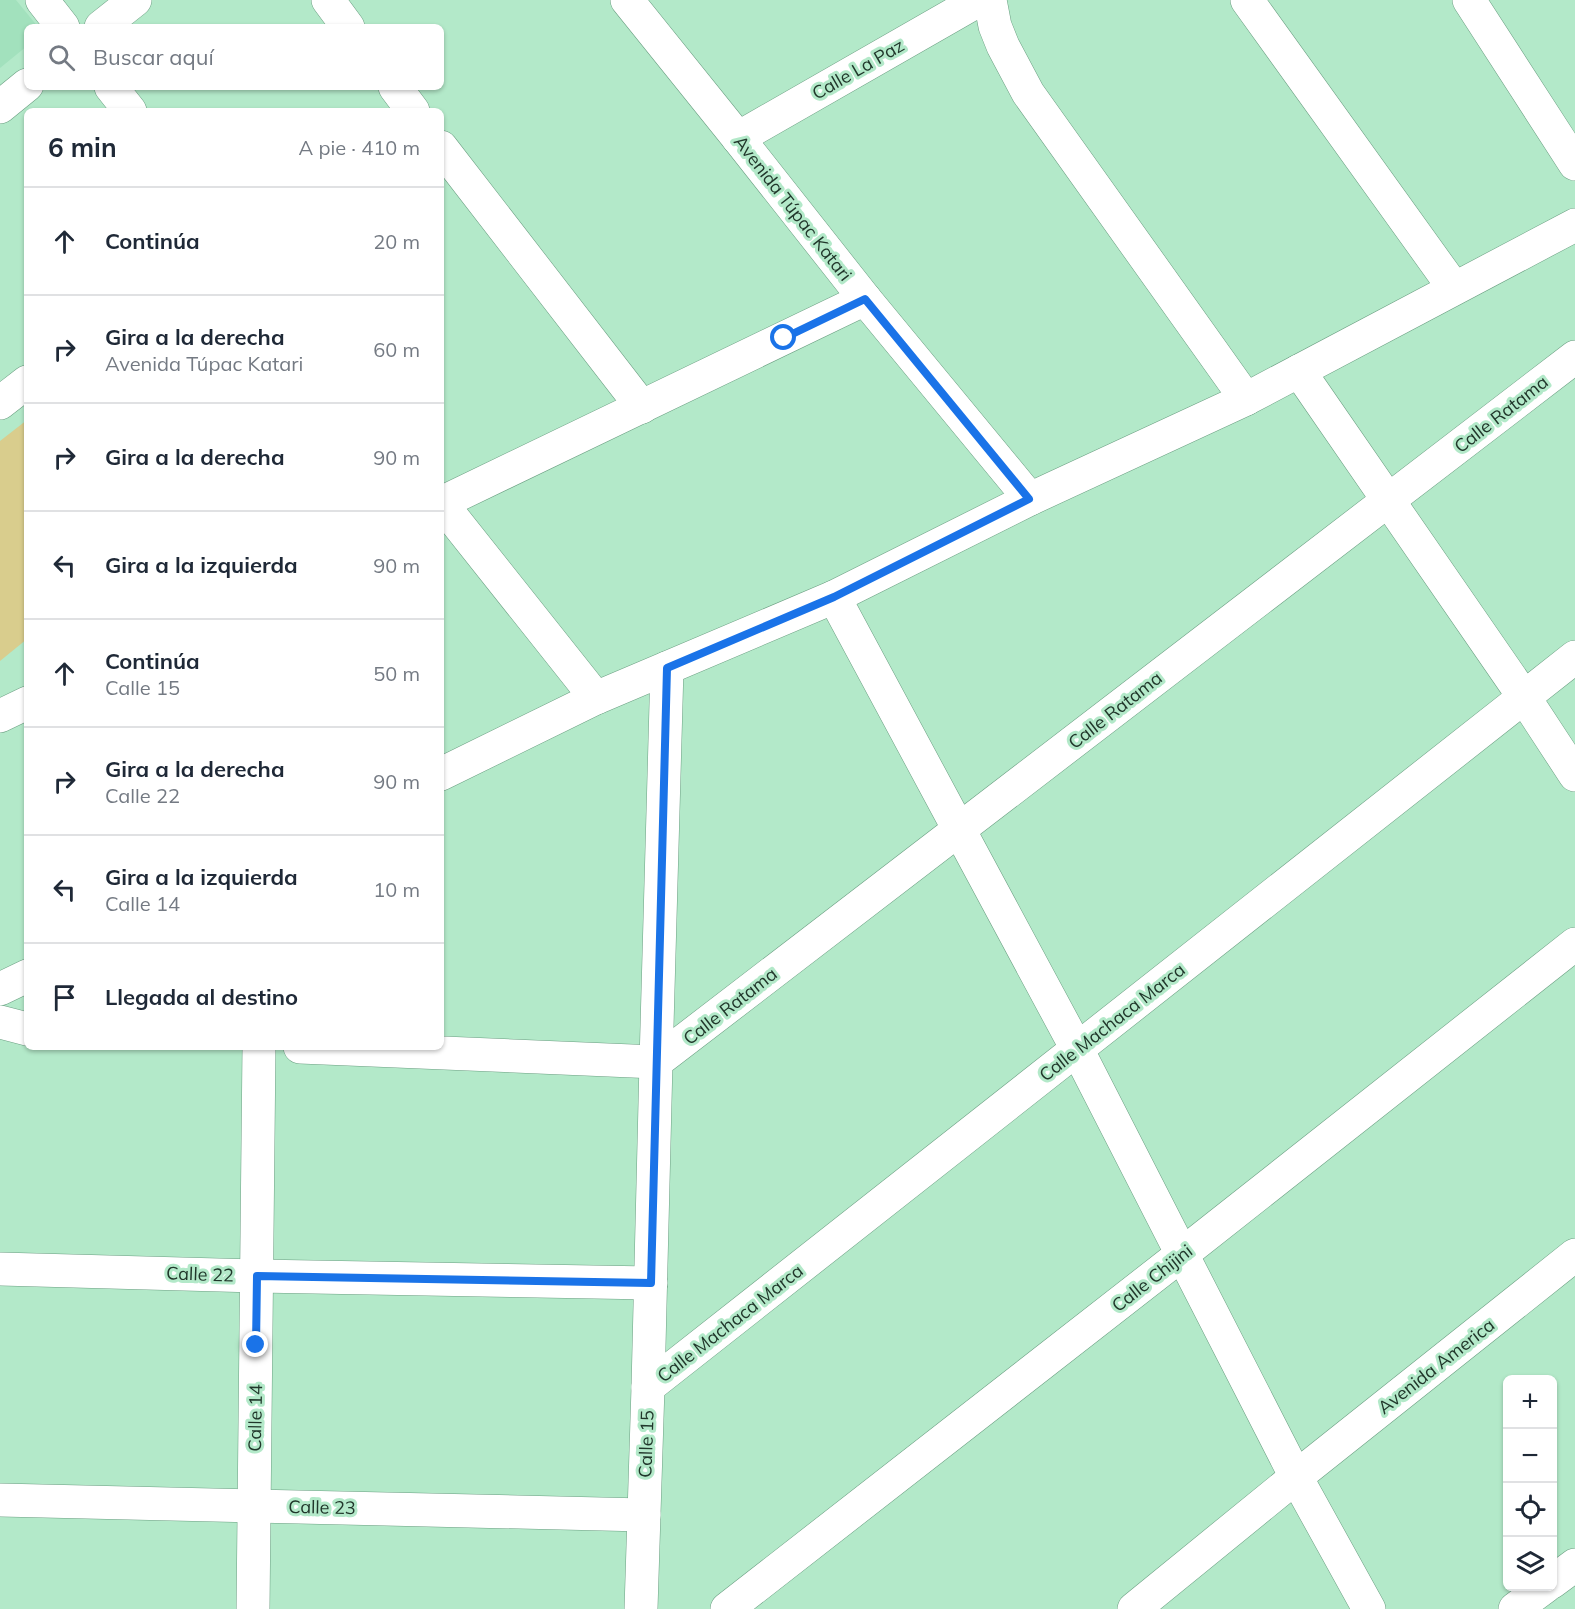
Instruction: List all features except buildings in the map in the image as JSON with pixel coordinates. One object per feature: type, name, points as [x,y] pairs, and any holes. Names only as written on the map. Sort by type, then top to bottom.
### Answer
[{"type":"street","points":[[42,0],[61,24]]},
{"type":"street","points":[[105,24],[135,0]]},
{"type":"street","points":[[327,0],[346,24]]},
{"type":"street","name":"Avenida Túpac Katari","points":[[627,0],[865,299],[1029,499]]},
{"type":"street","name":"Calle La Paz","points":[[738,138],[978,0]]},
{"type":"street","points":[[990,0],[999,36],[1028,93],[1246,399]]},
{"type":"street","points":[[1247,0],[1454,288]]},
{"type":"street","points":[[1469,0],[1575,164]]},
{"type":"street","points":[[0,107],[24,87]]},
{"type":"street","points":[[113,90],[128,108]]},
{"type":"street","points":[[397,90],[412,108]]},
{"type":"street","points":[[444,151],[642,407]]},
{"type":"street","points":[[444,773],[596,698],[834,597],[1029,499],[1246,399],[1575,225]]},
{"type":"street","points":[[444,502],[865,299]]},
{"type":"street","name":"Calle Ratama","points":[[656,1062],[1575,357]]},
{"type":"street","points":[[1299,371],[1575,775]]},
{"type":"street","points":[[0,403],[24,384]]},
{"type":"street","points":[[444,507],[596,698]]},
{"type":"street","points":[[834,597],[1077,1049],[1296,1476],[1369,1609]]},
{"type":"street","name":"Calle Machaca Marca","points":[[648,1387],[1575,657]]},
{"type":"street","name":"Calle 15","points":[[641,1609],[667,668]]},
{"type":"street","points":[[0,716],[24,704]]},
{"type":"street","name":"Calle Chijini","points":[[727,1609],[1575,944]]},
{"type":"street","points":[[0,989],[24,977]]},
{"type":"street","points":[[0,1022],[24,1028]]},
{"type":"street","name":"Calle 14","points":[[253,1609],[259,1050]]},
{"type":"street","points":[[371,1050],[656,1062]]},
{"type":"street","name":"Avenida America","points":[[1134,1609],[1296,1476],[1575,1255]]},
{"type":"street","name":"Calle 22","points":[[0,1269],[651,1283]]},
{"type":"street","name":"Calle 23","points":[[0,1500],[644,1515]]},
{"type":"street","points":[[1557,1578],[1575,1565]]},
{"type":"street","points":[[1515,1609],[1540,1591]]},
{"type":"shaded area","points":[[0,0],[16,0],[36,24],[24,24],[24,48],[0,68]]},
{"type":"shaded area","points":[[24,422],[24,641],[0,661],[0,441]]},
{"type":"route","points":[[256,1345],[257,1276],[651,1283],[667,668],[834,597],[1029,499],[865,299],[784,338]]}]
